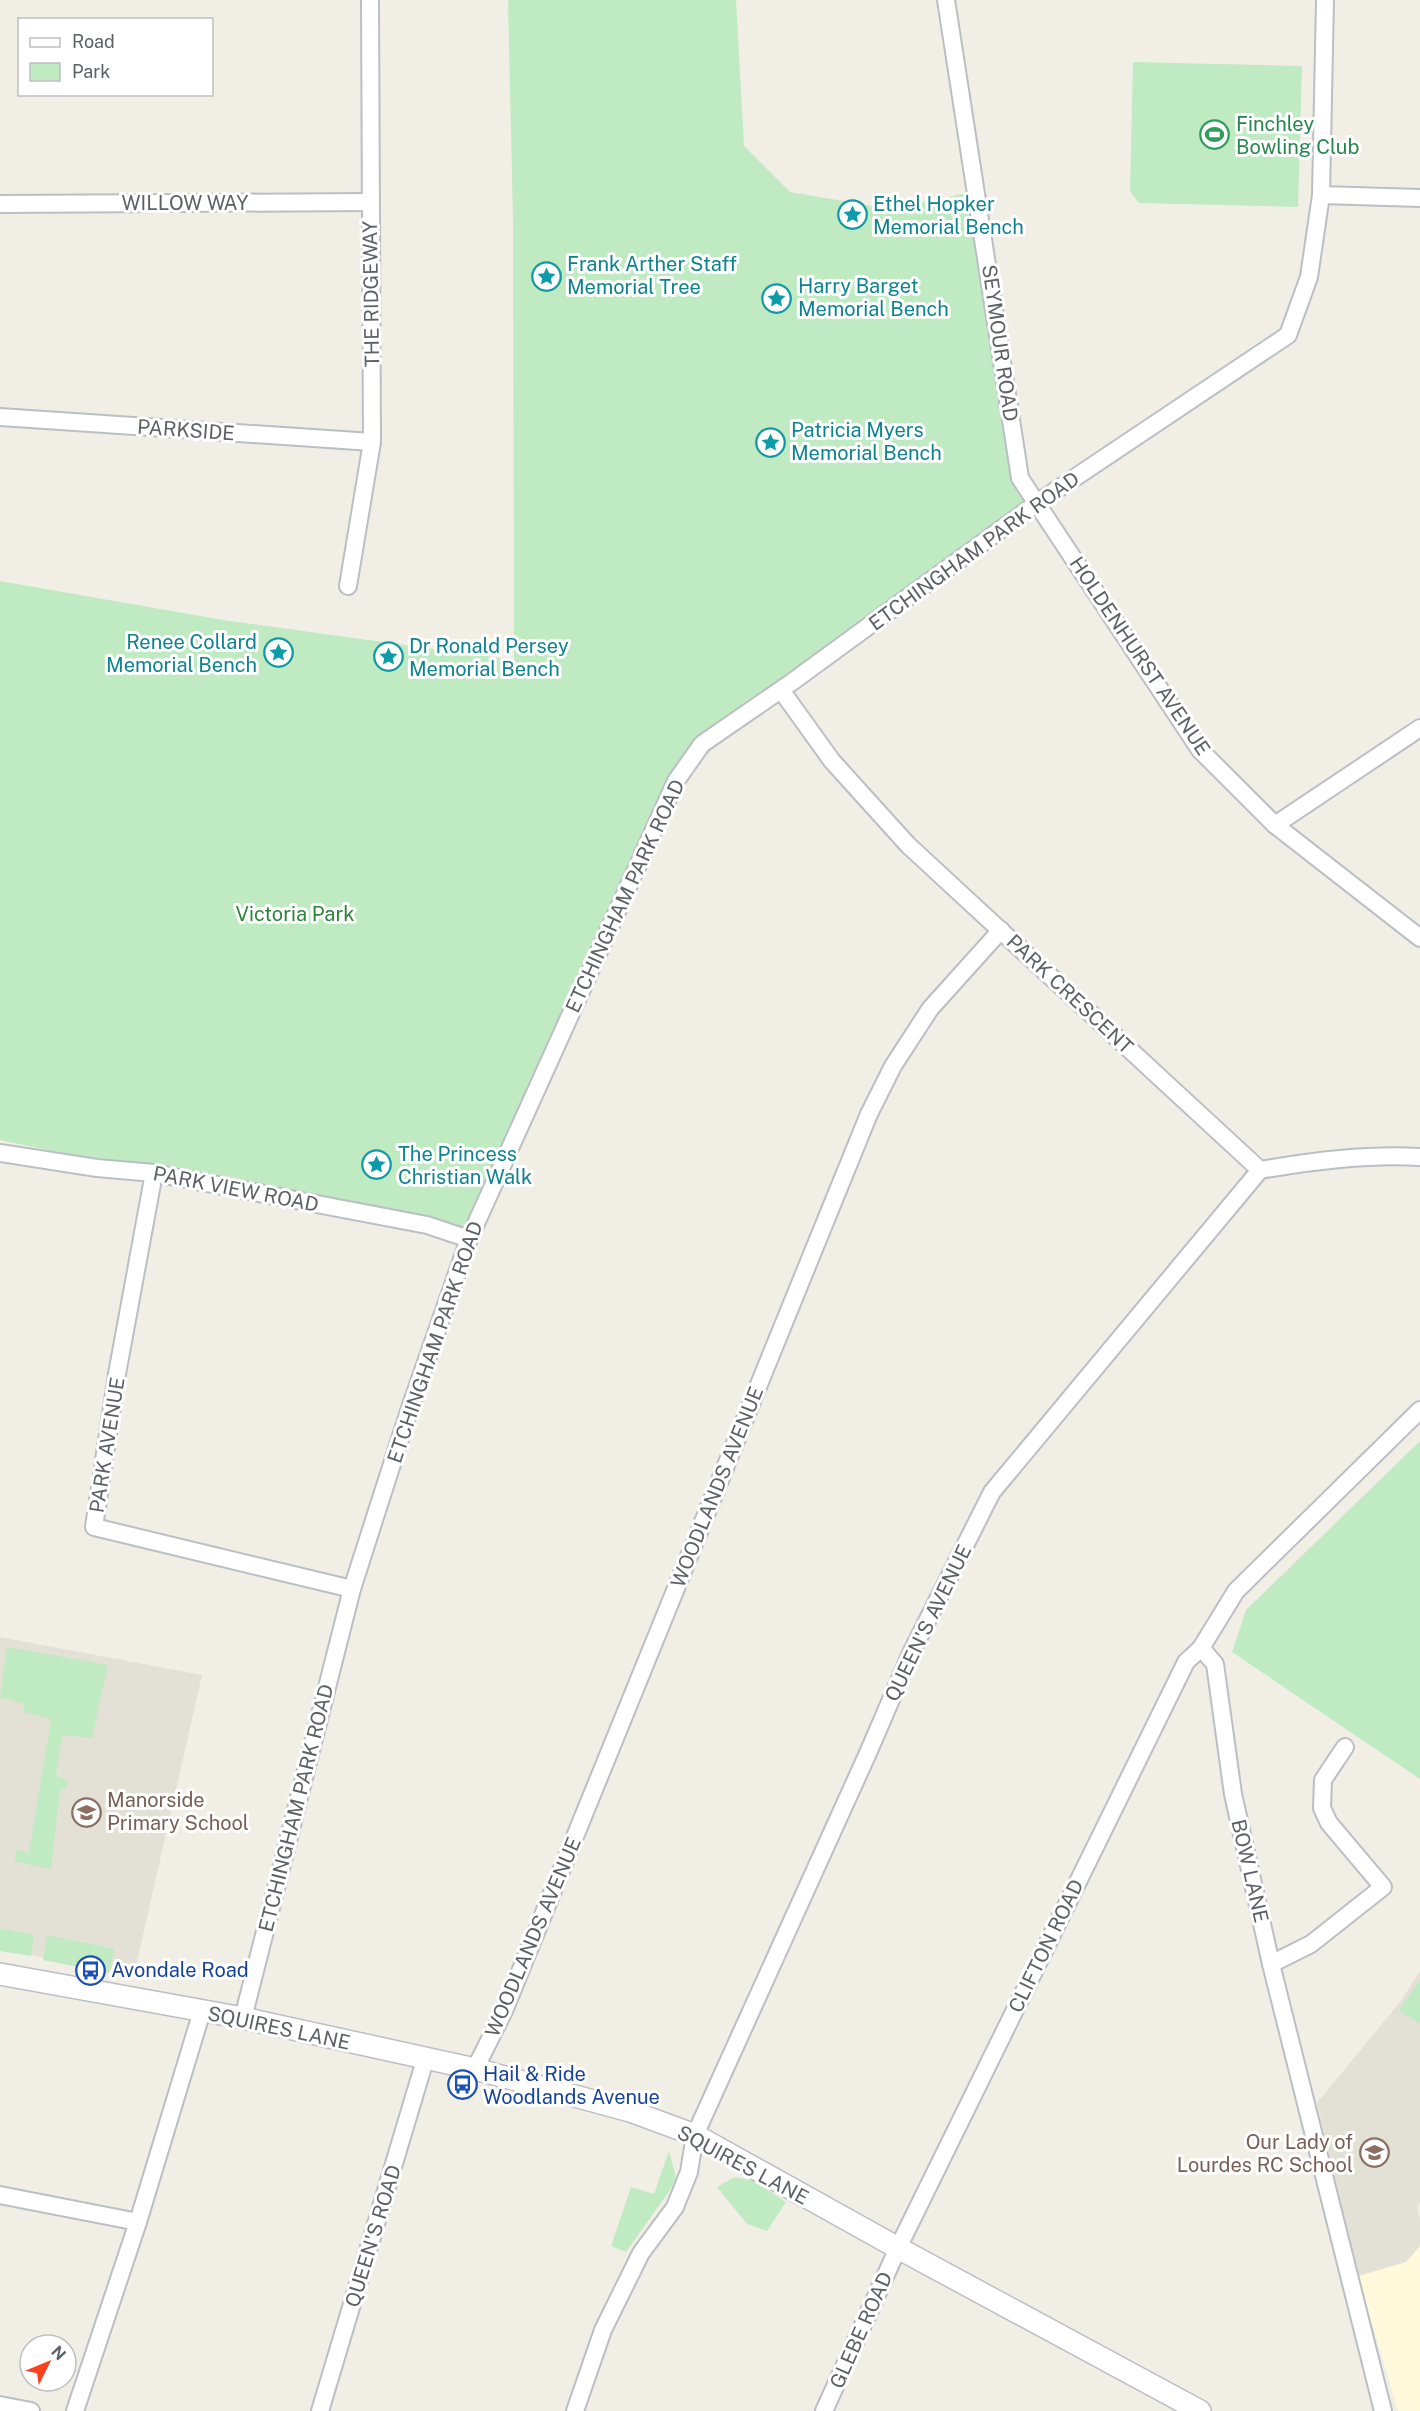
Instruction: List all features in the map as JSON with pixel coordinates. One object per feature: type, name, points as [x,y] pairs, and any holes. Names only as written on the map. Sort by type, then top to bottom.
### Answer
[{"type":"street","name":"THE RIDGEWAY","points":[[348,586],[372,442],[370,0]]},
{"type":"street","name":"SEYMOUR ROAD","points":[[946,0],[1020,478],[1037,503]]},
{"type":"street","name":"ETCHINGHAM PARK ROAD","points":[[243,2018],[352,1589],[409,1411],[469,1239],[676,781],[702,744],[781,690],[1037,503],[1288,335],[1309,277],[1321,195],[1325,0]]},
{"type":"street","points":[[1321,195],[1420,198]]},
{"type":"street","name":"WILLOW WAY","points":[[0,204],[370,202]]},
{"type":"street","name":"PARKSIDE","points":[[0,417],[372,442]]},
{"type":"street","name":"HOLDENHURST AVENUE","points":[[1037,503],[1200,750],[1275,825],[1420,938]]},
{"type":"street","name":"PARK CRESCENT","points":[[781,690],[832,761],[908,845],[1260,1170]]},
{"type":"street","points":[[1275,825],[1420,728]]},
{"type":"street","name":"WOODLANDS AVENUE","points":[[475,2070],[504,2011],[869,1114],[893,1066],[930,1009],[1001,930]]},
{"type":"street","name":"PARK VIEW ROAD","points":[[0,1153],[97,1168],[154,1173],[427,1225],[469,1239]]},
{"type":"street","points":[[1260,1170],[1318,1160],[1390,1155],[1420,1157]]},
{"type":"street","name":"QUEEN'S AVENUE","points":[[575,2411],[603,2330],[641,2253],[675,2206],[689,2172],[695,2136],[864,1764],[912,1651],[992,1492],[1260,1170]]},
{"type":"street","name":"PARK AVENUE","points":[[154,1173],[117,1374],[94,1527],[352,1589]]},
{"type":"street","points":[[1201,1648],[1236,1591],[1354,1472],[1420,1410]]},
{"type":"street","name":"BOW LANE","points":[[1201,1648],[1215,1664],[1233,1794],[1271,1964],[1383,2411]]},
{"type":"street","name":"CLIFTON ROAD","points":[[898,2248],[1186,1662],[1201,1648]]},
{"type":"street","points":[[1271,1964],[1311,1944],[1383,1887],[1329,1823],[1322,1808],[1323,1780],[1345,1747]]},
{"type":"street","name":"SQUIRES LANE","points":[[0,1974],[243,2018],[475,2070],[630,2111],[695,2136],[1200,2411]]},
{"type":"street","points":[[75,2411],[138,2222],[202,2011]]},
{"type":"street","name":"QUEEN'S ROAD","points":[[320,2411],[425,2060]]},
{"type":"street","points":[[0,2195],[138,2222]]},
{"type":"street","name":"GLEBE ROAD","points":[[824,2411],[898,2248]]},
{"type":"street","points":[[0,2405],[31,2411]]},
{"type":"shaded area","name":"Manorside Primary School","points":[[0,1637],[202,1675],[134,1975],[0,1949]]},
{"type":"shaded area","name":"Our Lady of Lourdes RC School","points":[[1420,1971],[1420,2202],[1417,2206],[1420,2220],[1420,2246],[1406,2262],[1358,2276],[1317,2103],[1400,2002]]},
{"type":"shaded area","points":[[1420,2246],[1420,2411],[1398,2411],[1358,2276],[1406,2262]]},
{"type":"green space","name":"Victoria Park","points":[[508,0],[736,0],[744,146],[790,192],[890,209],[977,191],[1020,480],[1035,503],[784,686],[677,781],[469,1239],[0,1140],[0,581],[223,620],[514,660],[513,221]]},
{"type":"green space","name":"Finchley Bowling Club","points":[[1133,62],[1302,66],[1298,207],[1139,203],[1130,191]]},
{"type":"green space","points":[[1420,1441],[1420,1779],[1232,1652],[1246,1610]]},
{"type":"green space","points":[[7,1647],[108,1665],[92,1738],[62,1735],[56,1776],[68,1780],[66,1789],[60,1789],[51,1869],[15,1862],[16,1850],[29,1853],[51,1719],[24,1712],[24,1704],[0,1697]]},
{"type":"green space","points":[[0,1928],[34,1935],[31,1956],[0,1951]]},
{"type":"green space","points":[[47,1935],[114,1949],[109,1973],[43,1960]]},
{"type":"green space","points":[[1420,1980],[1420,2024],[1399,2010]]},
{"type":"green space","points":[[669,2151],[676,2178],[670,2190],[626,2252],[611,2246],[631,2187],[654,2194]]},
{"type":"green space","points":[[735,2177],[754,2181],[786,2202],[767,2231],[747,2224],[717,2187]]},
{"type":"place","name":"Finchley Bowling Club","points":[[1215,135]]},
{"type":"place","name":"Ethel Hopker Memorial Bench","points":[[852,215]]},
{"type":"place","name":"Frank Arther Staff Memorial Tree","points":[[546,276]]},
{"type":"place","name":"Harry Barget Memorial Bench","points":[[777,298]]},
{"type":"place","name":"Patricia Myers Memorial Bench","points":[[770,442]]},
{"type":"place","name":"Renee Collard Memorial Bench","points":[[278,653]]},
{"type":"place","name":"Dr Ronald Persey Memorial Bench","points":[[388,657]]},
{"type":"place","name":"The Princess Christian Walk","points":[[377,1165]]},
{"type":"place","name":"Manorside Primary School","points":[[86,1812]]},
{"type":"place","name":"Avondale Road","points":[[90,1970]]},
{"type":"place","name":"Hail & Ride Woodlands Avenue","points":[[462,2085]]},
{"type":"place","name":"Our Lady of Lourdes RC School","points":[[1374,2153]]}]
